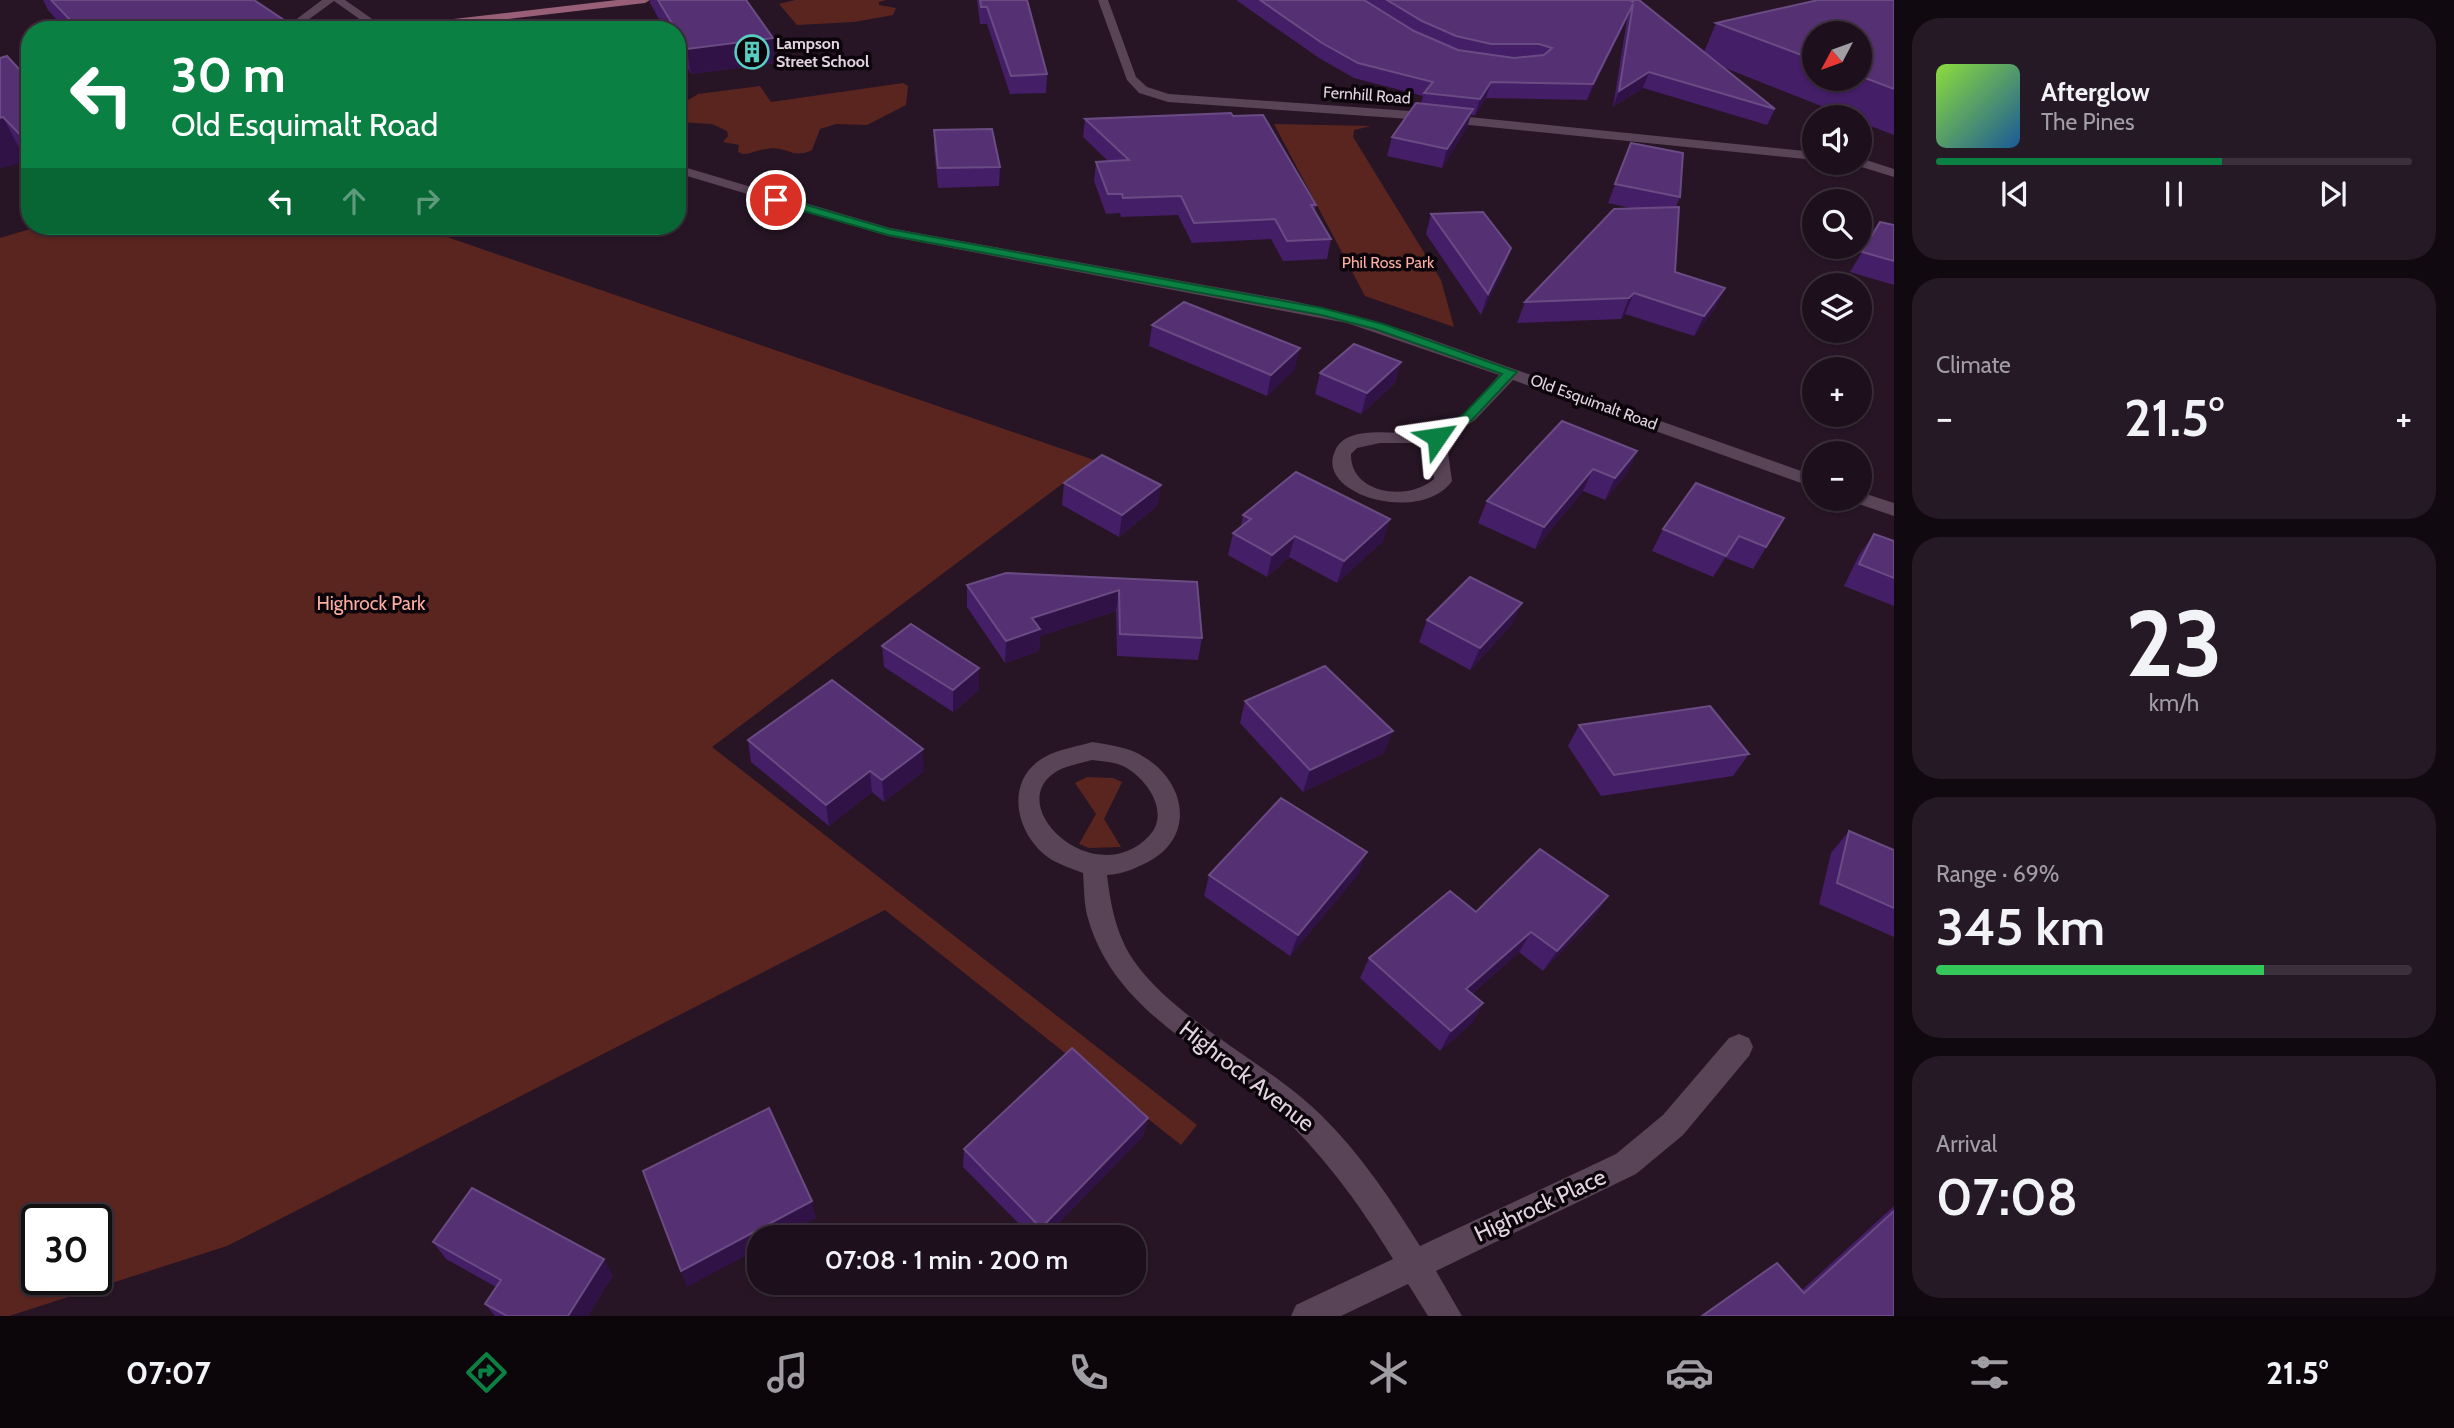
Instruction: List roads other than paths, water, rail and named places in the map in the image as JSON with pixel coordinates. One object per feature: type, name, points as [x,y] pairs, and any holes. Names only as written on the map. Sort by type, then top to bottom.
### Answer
[{"type":"main road","points":[[462,21],[645,0]]},
{"type":"street","points":[[300,21],[329,0]]},
{"type":"street","points":[[338,0],[370,21]]},
{"type":"street","name":"Fernhill Road","points":[[1103,0],[1131,78],[1143,90],[1168,98],[1409,115],[1802,155]]},
{"type":"street","points":[[1872,166],[1894,173]]},
{"type":"street","name":"Old Esquimalt Road","points":[[686,172],[888,232],[1322,311],[1398,333],[1511,372],[1802,477]]},
{"type":"street","points":[[1437,437],[1443,481],[1436,491],[1422,497],[1404,499],[1384,496],[1351,479],[1342,467],[1342,456],[1348,447],[1361,440],[1377,437],[1437,437],[1468,418],[1511,372]]},
{"type":"street","points":[[1872,502],[1894,510]]},
{"type":"street","points":[[1092,751],[1115,754],[1136,762],[1153,775],[1165,792],[1170,810],[1168,829],[1157,845],[1140,858],[1118,865],[1094,865],[1070,859],[1049,847],[1035,830],[1027,811],[1028,793],[1036,776],[1051,763],[1070,754],[1092,751]]},
{"type":"street","name":"Highrock Avenue","points":[[1094,865],[1098,913],[1112,950],[1135,984],[1168,1015],[1310,1122],[1351,1170],[1446,1316]]},
{"type":"street","name":"Highrock Place","points":[[1307,1316],[1626,1164],[1651,1149],[1671,1130],[1739,1047]]},
{"type":"place","name":"Lampson Street School","points":[[752,52]]},
{"type":"park label","name":"Phil Ross Park","points":[[1388,262]]},
{"type":"park label","name":"Highrock Park","points":[[371,603]]}]
